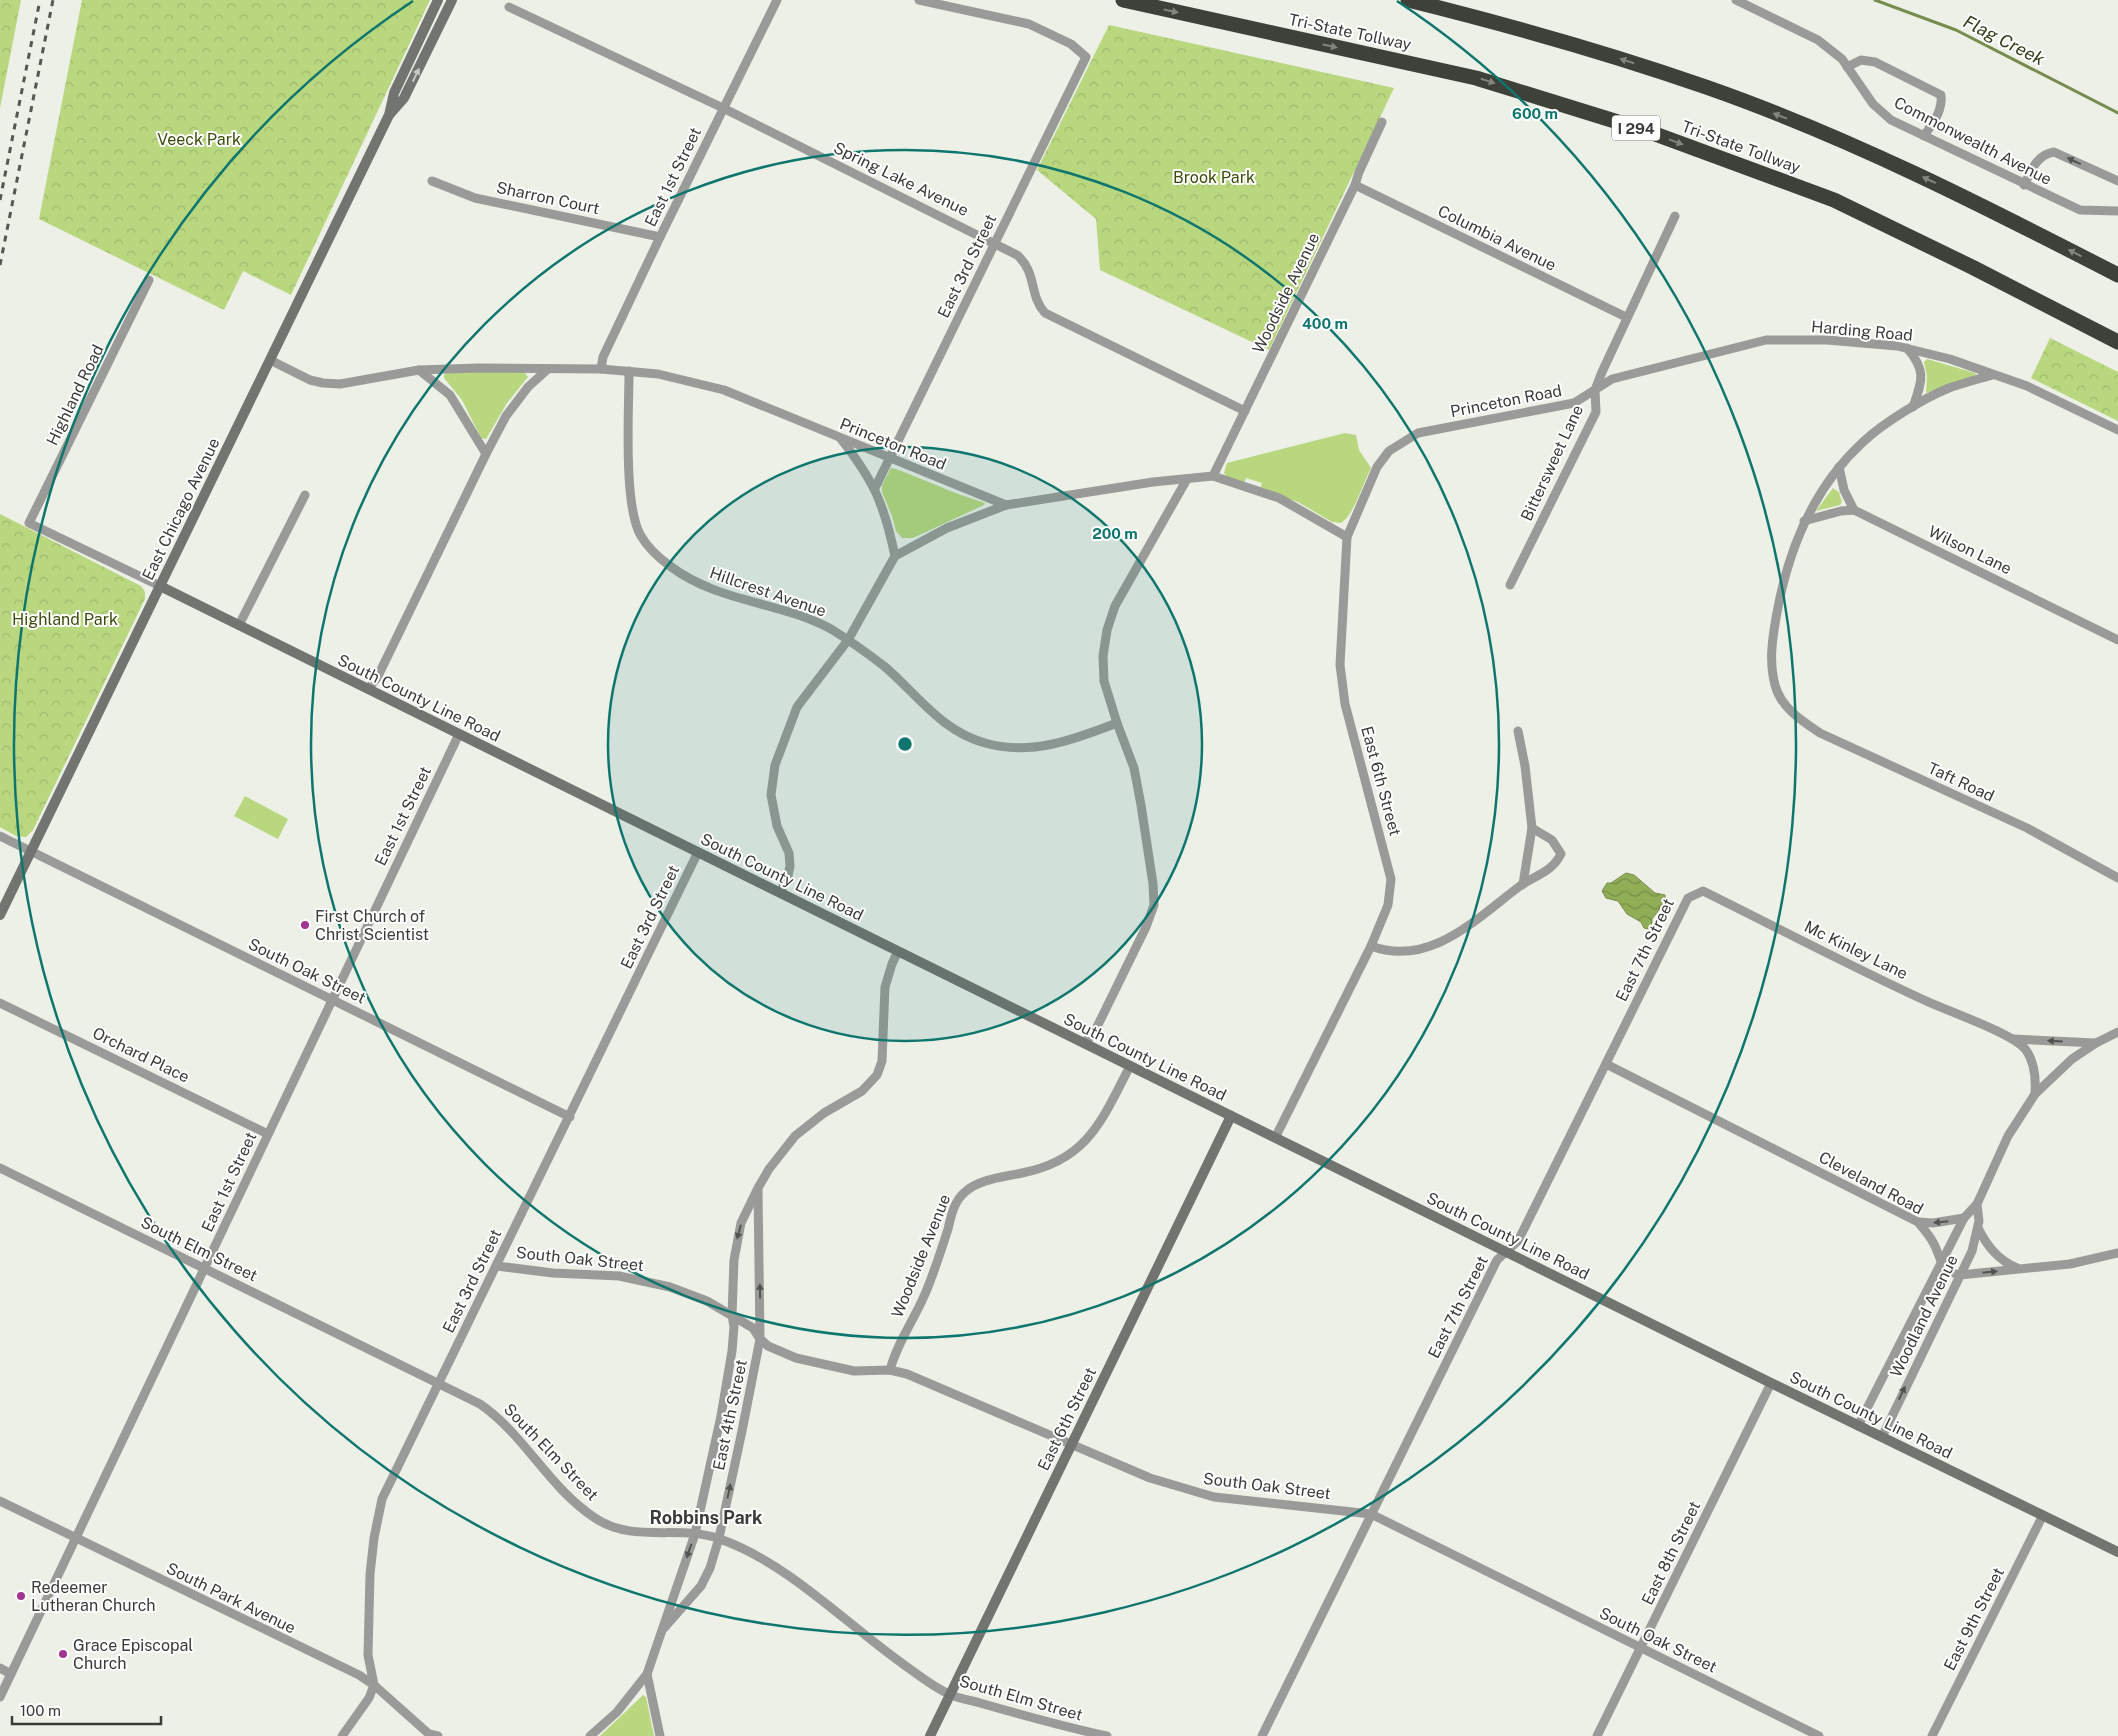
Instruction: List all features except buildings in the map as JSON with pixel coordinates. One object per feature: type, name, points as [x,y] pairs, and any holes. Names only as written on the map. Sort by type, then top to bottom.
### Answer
[{"type":"highway","name":"Tri-State Tollway","points":[[1124,0],[1476,78],[1647,131],[1834,200],[1972,267],[2118,342]]},
{"type":"highway","points":[[1408,0],[1550,36],[1725,94],[1812,128],[1901,167],[1972,200],[2118,275]]},
{"type":"main road","name":"East Chicago Avenue","points":[[0,915],[389,115],[394,93],[438,0]]},
{"type":"main road","name":"East Chicago Avenue","points":[[389,115],[404,98],[452,0]]},
{"type":"main road","name":"South County Line Road","points":[[160,586],[1858,1426],[2118,1552]]},
{"type":"main road","name":"East 6th Street","points":[[930,1736],[1230,1116]]},
{"type":"street","name":"East 1st Street","points":[[601,369],[604,357],[660,237],[777,0]]},
{"type":"street","name":"East 3rd Street","points":[[875,488],[1086,57],[1071,44],[1029,24],[919,0]]},
{"type":"street","name":"Commonwealth Avenue","points":[[1736,0],[1818,40],[1842,58],[1873,104],[1891,120],[2024,185],[2080,210],[2118,211]]},
{"type":"street","name":"Spring Lake Avenue","points":[[509,7],[723,108],[995,243],[1025,261],[1031,272],[1040,308],[1045,313],[1245,411]]},
{"type":"street","points":[[1847,67],[1861,60],[1875,62],[1940,95],[1942,103],[1937,116],[1924,136]]},
{"type":"street","name":"Woodside Avenue","points":[[1213,476],[1355,185],[1358,172],[1382,122]]},
{"type":"street","points":[[2024,185],[2037,160],[2044,153],[2054,152],[2118,181]]},
{"type":"street","name":"Sharron Court","points":[[432,181],[475,198],[660,237]]},
{"type":"street","name":"Columbia Avenue","points":[[1355,185],[1626,318]]},
{"type":"street","name":"Bittersweet Lane","points":[[1510,585],[1596,412],[1595,390],[1626,318],[1675,216]]},
{"type":"street","name":"Highland Road","points":[[149,280],[29,523],[160,586]]},
{"type":"street","name":"Harding Road","points":[[1595,390],[1612,379],[1766,340],[1827,340],[1907,348],[1950,359],[2027,386],[2118,430]]},
{"type":"street","points":[[1907,348],[1921,367],[1922,377],[1913,407]]},
{"type":"street","name":"Princeton Road","points":[[270,360],[310,380],[340,384],[419,370],[478,368],[601,369],[658,374],[724,390],[1006,505]]},
{"type":"street","points":[[368,689],[377,678],[506,416],[528,387],[548,369]]},
{"type":"street","points":[[419,370],[450,395],[486,454]]},
{"type":"street","name":"Hillcrest Avenue","points":[[629,371],[630,474],[634,520],[641,537],[660,558],[681,574],[703,586],[728,596],[807,619],[848,640],[884,666],[943,723],[984,743],[1025,748],[1050,746],[1072,741],[1117,723]]},
{"type":"street","points":[[1804,522],[1839,467],[1864,441],[1913,407],[1949,388],[1993,375]]},
{"type":"street","name":"Princeton Road","points":[[1418,433],[1574,403],[1595,390]]},
{"type":"street","name":"East 6th Street","points":[[1275,1138],[1372,946],[1388,905],[1391,879],[1345,704],[1340,665],[1347,537],[1377,467],[1389,451],[1418,433]]},
{"type":"street","points":[[841,439],[862,466],[875,488],[886,515],[895,556]]},
{"type":"street","points":[[1804,522],[1841,511],[1854,510],[1844,490],[1839,467]]},
{"type":"street","points":[[780,893],[788,876],[790,866],[789,853],[777,826],[770,795],[775,765],[797,707],[848,640],[895,556],[947,528],[1006,505],[1153,482],[1213,476],[1279,498],[1347,537]]},
{"type":"street","points":[[1084,1043],[1094,1032],[1146,927],[1154,905],[1153,884],[1134,768],[1104,681],[1103,656],[1107,630],[1115,606],[1187,479]]},
{"type":"street","points":[[239,625],[305,495]]},
{"type":"street","name":"Wilson Lane","points":[[1854,510],[2118,640]]},
{"type":"street","name":"Taft Road","points":[[1804,522],[1793,548],[1781,587],[1770,651],[1775,686],[1791,714],[1820,733],[2027,828],[2118,878]]},
{"type":"street","points":[[1518,731],[1525,766],[1532,828],[1522,884]]},
{"type":"street","name":"East 1st Street","points":[[0,1697],[459,734]]},
{"type":"street","points":[[1372,946],[1387,952],[1404,952],[1438,944],[1456,935],[1522,884],[1555,866],[1561,854],[1552,840],[1532,828]]},
{"type":"street","name":"South Oak Street","points":[[0,836],[570,1117]]},
{"type":"street","name":"East 3rd Street","points":[[374,1686],[368,1655],[368,1632],[370,1574],[379,1509],[438,1384],[698,852]]},
{"type":"street","name":"Mc Kinley Lane","points":[[1688,898],[1703,890],[1925,1000],[2014,1039],[2026,1050],[2033,1065],[2036,1081],[2035,1094]]},
{"type":"street","name":"East 7th Street","points":[[1262,1736],[1497,1260],[1518,1241],[1688,898]]},
{"type":"street","name":"East 4th Street","points":[[590,1736],[617,1712],[647,1674],[695,1534],[721,1416],[732,1351],[734,1260],[741,1223],[758,1188],[780,1154],[795,1136],[824,1112],[862,1091],[877,1076],[882,1054],[885,987],[898,951]]},
{"type":"street","name":"Orchard Place","points":[[0,1003],[268,1134]]},
{"type":"street","name":"Woodland Avenue","points":[[1858,1426],[1964,1218],[1977,1204],[2015,1124],[2035,1094],[2072,1059],[2096,1043],[2118,1032]]},
{"type":"street","name":"Mc Kinley Lane","points":[[2014,1039],[2096,1043]]},
{"type":"street","name":"Cleveland Road","points":[[1606,1064],[1918,1222],[1934,1244],[1945,1269],[1960,1276]]},
{"type":"street","name":"Woodside Avenue","points":[[890,1370],[894,1355],[925,1294],[958,1198],[974,1185],[1025,1172],[1059,1161],[1069,1155],[1090,1138],[1099,1126],[1130,1066]]},
{"type":"street","name":"South Elm Street","points":[[0,1168],[438,1384],[469,1397],[492,1412],[507,1425],[553,1481],[577,1505],[596,1519],[615,1528],[625,1530],[695,1534],[719,1538],[772,1566],[808,1590],[893,1657],[950,1695],[1043,1722],[1107,1736]]},
{"type":"street","name":"East 4th Street","points":[[662,1630],[681,1611],[701,1586],[710,1568],[719,1538],[760,1339],[758,1188]]},
{"type":"street","name":"Woodland Avenue","points":[[1882,1437],[1972,1251],[1978,1228],[1977,1204]]},
{"type":"street","points":[[1918,1222],[1933,1223],[1964,1218]]},
{"type":"street","points":[[1978,1228],[1991,1250],[2007,1264],[2019,1269]]},
{"type":"street","points":[[1960,1276],[2070,1264],[2118,1253]]},
{"type":"street","name":"South Oak Street","points":[[497,1266],[553,1273],[619,1276],[646,1281],[708,1301],[753,1328],[760,1339],[778,1351],[827,1366],[854,1371],[890,1370],[907,1374],[1150,1478],[1214,1497],[1371,1514],[1819,1736]]},
{"type":"street","name":"East 8th Street","points":[[1597,1736],[1771,1383]]},
{"type":"street","name":"South Park Avenue","points":[[0,1502],[343,1667],[374,1686],[433,1735]]},
{"type":"street","name":"East 9th Street","points":[[1932,1736],[2043,1515]]},
{"type":"street","points":[[0,1668],[11,1674]]},
{"type":"street","name":"East 4th Street","points":[[647,1674],[660,1736]]},
{"type":"street","points":[[342,1736],[369,1698],[374,1686]]},
{"type":"green space","points":[[0,0],[21,0],[0,108]]},
{"type":"green space","name":"Veeck Park","points":[[82,0],[430,0],[291,295],[243,271],[224,310],[39,219]]},
{"type":"green space","name":"Brook Park","points":[[1109,25],[1394,88],[1269,350],[1100,270],[1096,219],[1037,170]]},
{"type":"green space","points":[[2050,338],[2118,372],[2118,421],[2031,378]]},
{"type":"green space","points":[[1927,359],[1975,373],[1976,375],[1926,393],[1927,376],[1924,362]]},
{"type":"green space","points":[[524,372],[528,377],[507,403],[486,439],[481,438],[462,400],[444,378],[444,375],[448,373]]},
{"type":"green space","points":[[1345,433],[1356,435],[1359,450],[1371,468],[1354,506],[1346,519],[1341,523],[1332,522],[1298,502],[1260,489],[1262,483],[1246,478],[1244,483],[1226,476],[1224,473],[1227,463]]},
{"type":"green space","points":[[891,468],[985,503],[913,538],[902,538],[896,531],[882,492],[882,485]]},
{"type":"green space","points":[[1833,488],[1839,492],[1842,502],[1840,505],[1816,511]]},
{"type":"green space","name":"Highland Park","points":[[0,514],[141,586],[145,592],[145,599],[33,830],[26,837],[16,836],[0,827]]},
{"type":"green space","points":[[245,796],[288,819],[278,839],[234,816]]},
{"type":"green space","points":[[643,1695],[646,1697],[654,1736],[600,1736]]},
{"type":"water","points":[[1626,873],[1634,875],[1655,893],[1665,895],[1665,902],[1652,919],[1652,927],[1649,929],[1644,928],[1641,922],[1627,914],[1618,901],[1606,898],[1602,891],[1607,883],[1611,883]]},
{"type":"waterway","name":"Flag Creek","points":[[1875,0],[1956,30],[2118,113]]},
{"type":"railway","points":[[0,200],[40,0]]},
{"type":"railway","points":[[0,265],[53,0]]},
{"type":"place","name":"First Church of Christ Scientist","points":[[305,925]]},
{"type":"place","name":"Redeemer Lutheran Church","points":[[21,1596]]},
{"type":"place","name":"Grace Episcopal Church","points":[[63,1654]]},
{"type":"district","name":"Robbins Park","points":[[706,1517]]}]
